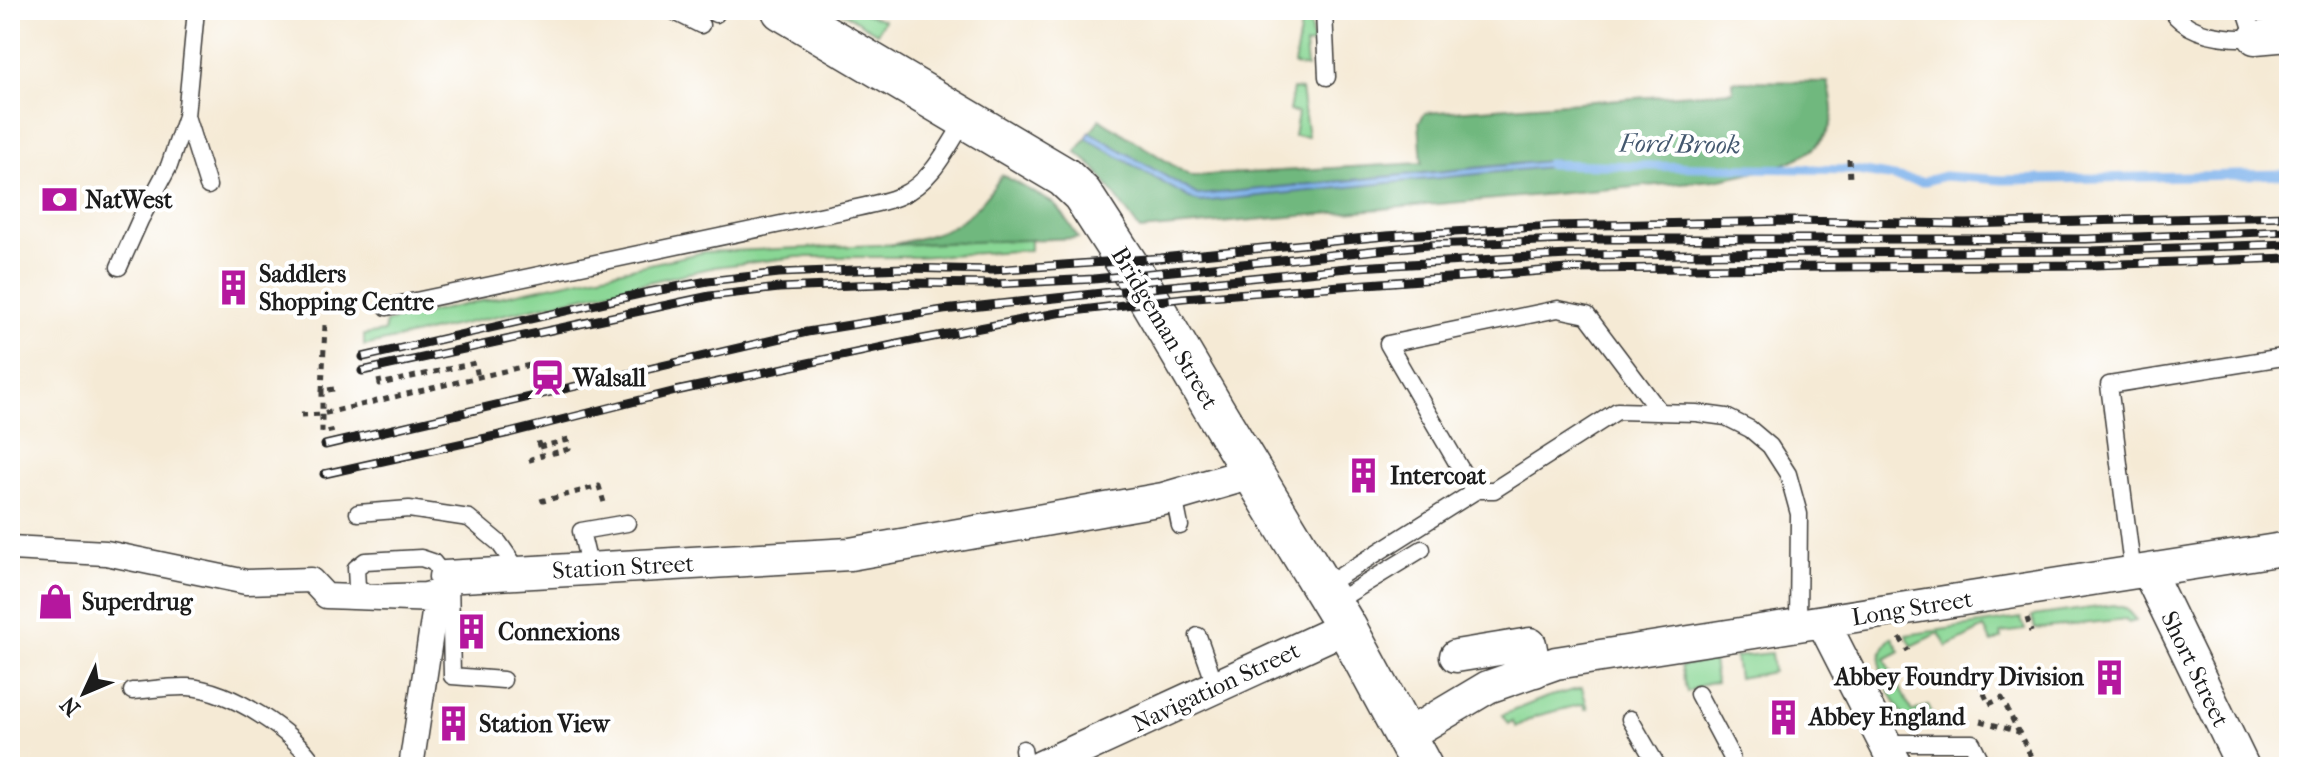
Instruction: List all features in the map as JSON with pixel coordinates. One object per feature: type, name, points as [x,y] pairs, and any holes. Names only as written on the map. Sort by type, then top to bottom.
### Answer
[{"type":"street","name":"Bridgeman Street","points":[[806,19],[1064,177],[1082,194],[1139,282],[1334,606],[1413,752]]},
{"type":"street","points":[[2250,24],[2289,35]]},
{"type":"street","name":"Station Street","points":[[10,548],[106,553],[246,582],[311,580],[326,596],[444,585],[520,573],[850,554],[1177,511],[1252,473]]},
{"type":"street","name":"Long Street","points":[[1413,752],[1488,687],[1556,663],[2289,548]]},
{"type":"street","name":"Short Street","points":[[2140,572],[2243,767]]},
{"type":"street","points":[[411,767],[444,585]]},
{"type":"street","name":"Navigation Street","points":[[1038,763],[1216,687],[1334,606]]},
{"type":"street","points":[[1811,624],[1891,755]]},
{"type":"street","points":[[1456,656],[1530,644],[1535,671]]},
{"type":"lane","points":[[119,267],[169,166],[186,116],[196,10]]},
{"type":"lane","points":[[671,10],[708,16]]},
{"type":"lane","points":[[2171,10],[2172,14],[2191,27],[2213,35],[2233,38],[2250,24]]},
{"type":"lane","points":[[1324,11],[1327,77]]},
{"type":"lane","points":[[186,116],[208,186]]},
{"type":"lane","points":[[387,307],[838,212],[901,195],[924,180],[939,162],[965,119]]},
{"type":"lane","points":[[1474,492],[1388,344],[1558,309],[1587,315],[1660,412]]},
{"type":"lane","points":[[2140,572],[2109,385],[2289,356]]},
{"type":"lane","points":[[1334,606],[1474,492],[1494,490],[1617,411],[1696,413],[1726,417],[1750,429],[1770,446],[1788,474],[1799,514],[1811,624]]},
{"type":"lane","points":[[358,513],[409,509],[469,518],[499,543],[520,573]]},
{"type":"lane","points":[[590,569],[581,531],[627,523]]},
{"type":"lane","points":[[1334,606],[1422,549]]},
{"type":"lane","points":[[444,585],[425,591],[367,593],[357,587],[356,568],[365,561],[421,558],[433,562],[444,585],[452,676],[503,680]]},
{"type":"lane","points":[[1198,636],[1216,687]]},
{"type":"lane","points":[[132,691],[189,687],[213,692],[251,708],[285,733],[316,767]]},
{"type":"lane","points":[[1698,694],[1731,756],[1733,767]]},
{"type":"lane","points":[[1630,719],[1658,767]]},
{"type":"lane","points":[[1891,755],[1972,743],[1984,767]]},
{"type":"path","points":[[1849,159],[1850,180]]},
{"type":"path","points":[[325,325],[322,433],[335,430]]},
{"type":"path","points":[[301,415],[322,414],[547,361]]},
{"type":"path","points":[[379,379],[380,384],[475,363],[478,377]]},
{"type":"path","points":[[322,391],[334,389]]},
{"type":"path","points":[[532,462],[531,459],[569,449],[565,432]]},
{"type":"path","points":[[537,439],[542,456]]},
{"type":"path","points":[[539,447],[567,440]]},
{"type":"path","points":[[2026,614],[2031,632]]},
{"type":"path","points":[[1978,684],[1989,704],[2002,698],[2019,732]]},
{"type":"path","points":[[2004,702],[2010,698]]},
{"type":"green space","points":[[840,11],[858,11],[884,20],[877,33]]},
{"type":"green space","points":[[1302,20],[1310,21],[1313,44],[1305,45],[1307,68],[1294,65]]},
{"type":"green space","points":[[1733,81],[1828,82],[1833,114],[1828,131],[1817,145],[1786,163],[1715,180],[1140,230],[1095,168],[1076,152],[1100,119],[1190,176],[1422,163],[1419,122],[1425,113],[1733,91]]},
{"type":"green space","points":[[1293,89],[1301,90],[1308,136],[1294,136],[1298,113],[1289,111]]},
{"type":"green space","points":[[1002,175],[1053,203],[1078,238],[890,245],[928,236],[955,224],[978,206]]},
{"type":"green space","points":[[1030,239],[1030,250],[916,257],[797,257],[715,267],[364,346],[364,335],[384,332],[386,322],[704,252]]},
{"type":"green space","points":[[2113,605],[2125,608],[2136,620],[2035,629],[2032,616]]},
{"type":"green space","points":[[2021,618],[2025,630],[2001,633],[2002,638],[1992,643],[1984,628],[1947,647],[1939,633],[1912,646],[1906,635]]},
{"type":"green space","points":[[1892,637],[1900,651],[1885,659],[1912,712],[1928,705],[1936,721],[1906,721],[1888,689],[1880,667],[1880,657]]},
{"type":"green space","points":[[1771,653],[1773,672],[1738,678],[1735,657]]},
{"type":"green space","points":[[1713,660],[1716,682],[1687,692],[1680,666]]},
{"type":"green space","points":[[1582,688],[1588,709],[1583,704],[1536,716],[1516,727],[1512,721],[1508,724],[1502,715],[1547,697]]},
{"type":"water","points":[[1090,132],[1198,195],[1557,160],[1559,166],[1200,202],[1086,138]]},
{"type":"waterway","name":"Ford Brook","points":[[1548,164],[1853,170],[1922,182],[1944,176],[2003,180],[2289,174]]},
{"type":"railway","points":[[363,357],[644,293],[708,281],[779,273],[904,268],[993,270],[1161,258],[1386,236],[1554,226],[1792,221],[1965,224],[2289,216]]},
{"type":"railway","points":[[362,371],[710,296],[779,288],[1094,279],[1428,245],[1595,239],[2086,239],[2289,231]]},
{"type":"railway","points":[[325,445],[807,332],[943,310],[1102,293],[1357,267],[1568,255],[2092,251],[2289,244]]},
{"type":"railway","points":[[324,474],[509,433],[676,391],[912,341],[1057,313],[1183,298],[1567,269],[2094,265],[2289,258]]},
{"type":"place","name":"NatWest","points":[[59,200]]},
{"type":"place","name":"Saddlers Shopping Centre","points":[[233,288]]},
{"type":"place","name":"Walsall","points":[[547,378]]},
{"type":"place","name":"Intercoat","points":[[1364,476]]},
{"type":"place","name":"Superdrug","points":[[56,602]]},
{"type":"place","name":"Connexions","points":[[472,632]]},
{"type":"place","name":"Abbey Foundry Division","points":[[2110,677]]},
{"type":"place","name":"Abbey England","points":[[1783,717]]},
{"type":"place","name":"Station View","points":[[453,724]]}]
